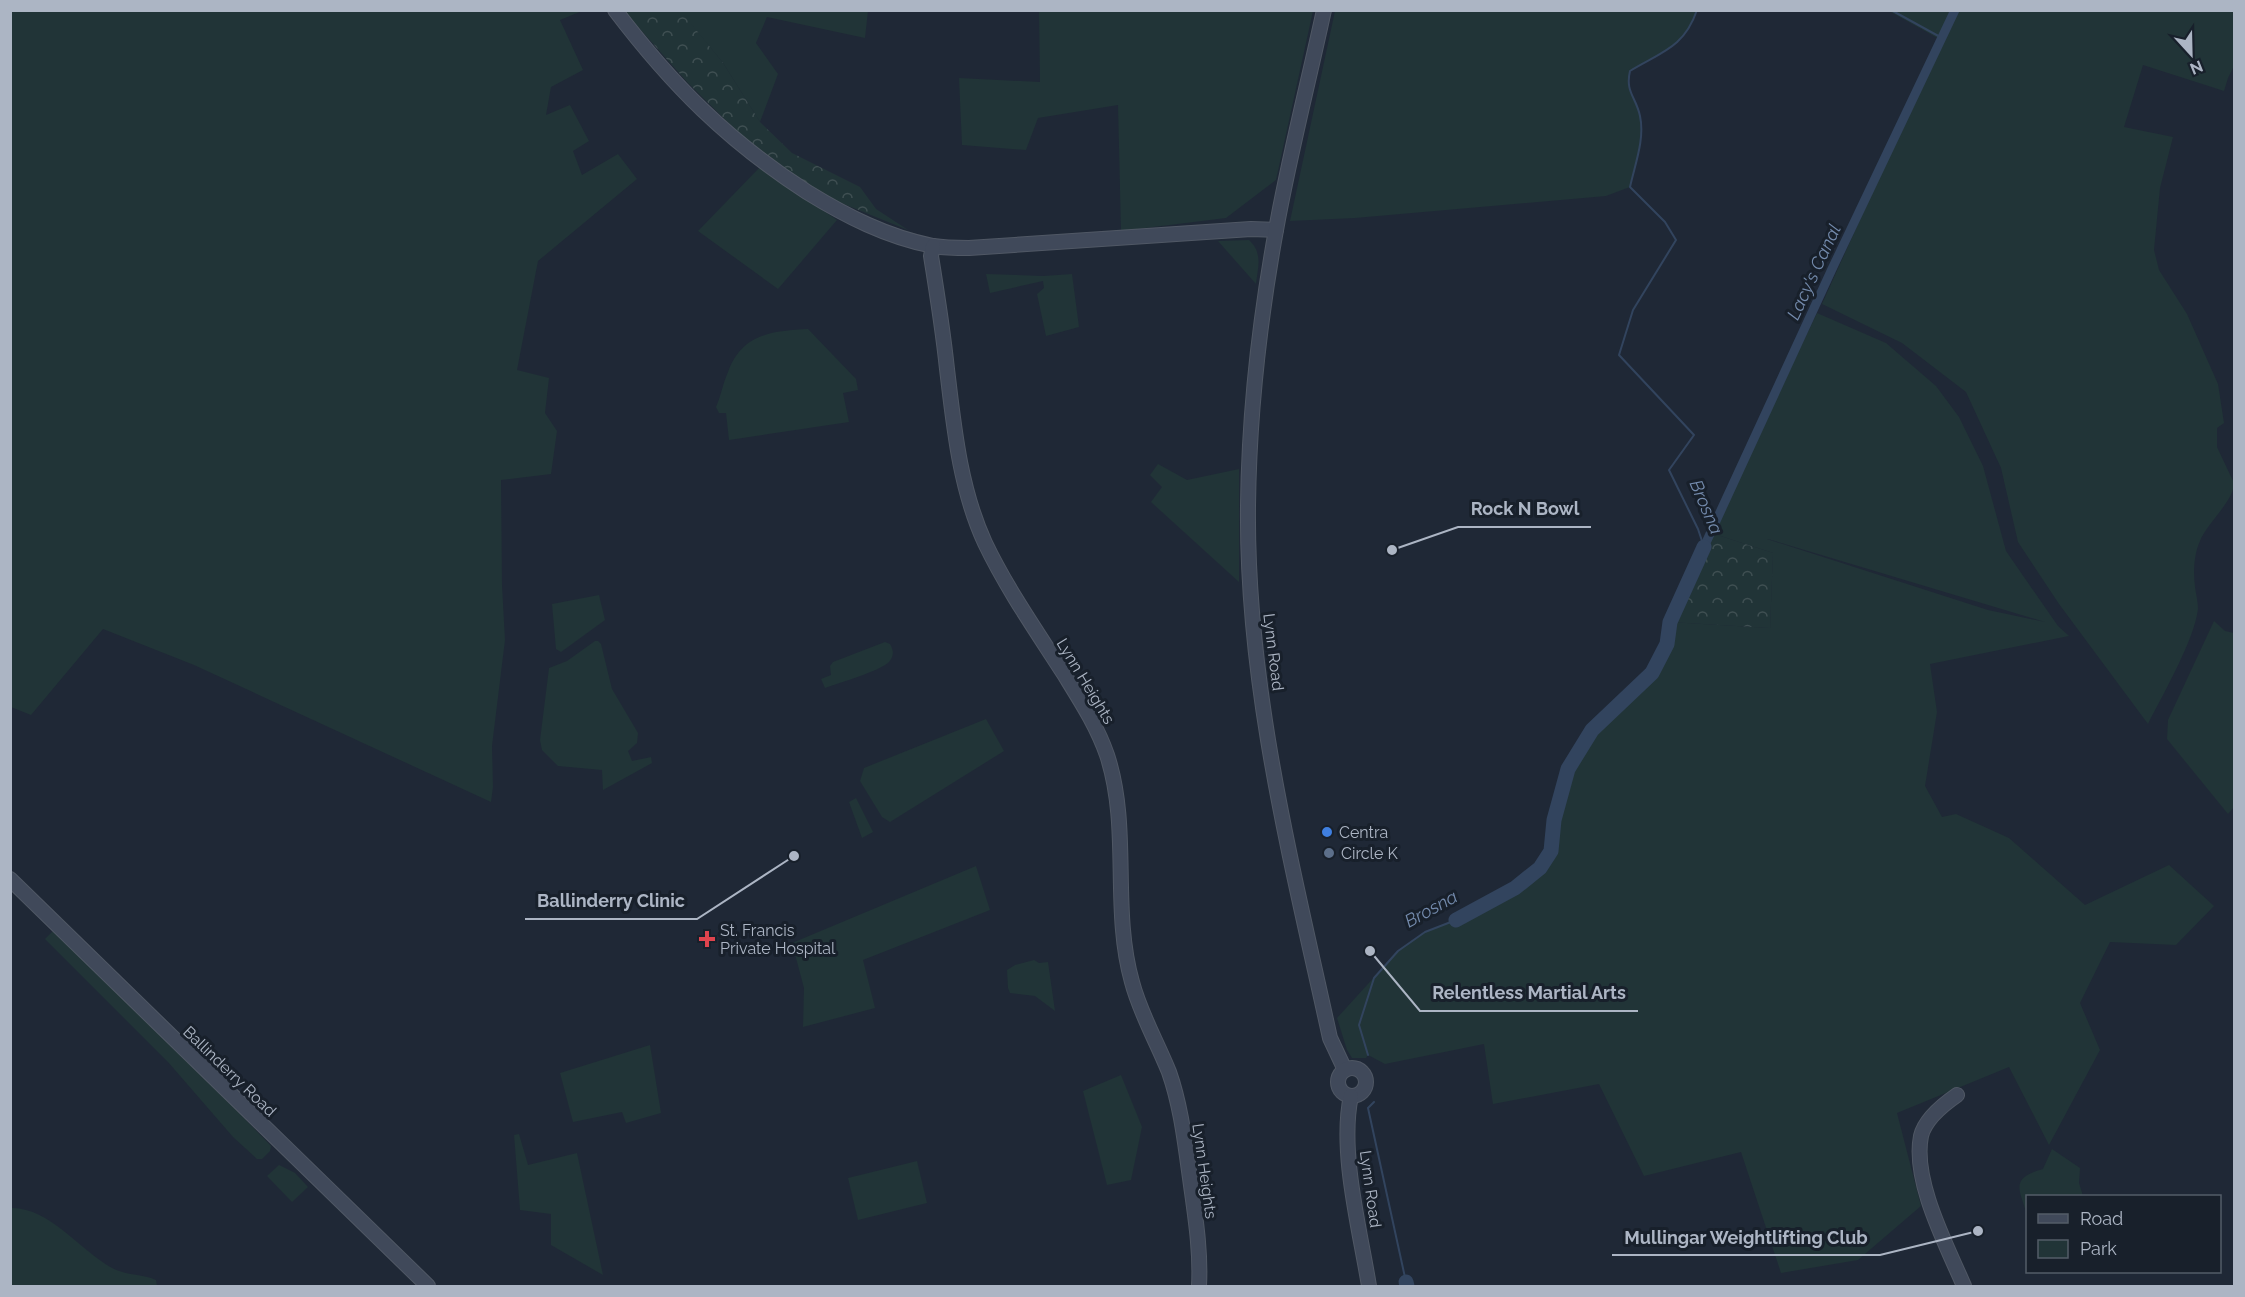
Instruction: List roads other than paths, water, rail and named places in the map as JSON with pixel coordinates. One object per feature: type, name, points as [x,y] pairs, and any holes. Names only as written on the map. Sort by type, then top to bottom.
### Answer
[{"type":"street","points":[[615,10],[653,60],[698,106],[767,166],[843,214],[882,231],[933,246],[969,248],[1251,229],[1276,230]]},
{"type":"street","name":"Lynn Road","points":[[1324,10],[1276,230],[1261,331],[1252,425],[1248,507],[1252,613],[1282,819],[1330,1038],[1345,1070]]},
{"type":"street","name":"Lynn Heights","points":[[933,246],[931,256],[954,425],[960,463],[972,510],[1000,572],[1095,726],[1113,776],[1118,805],[1120,896],[1125,946],[1132,982],[1169,1073],[1181,1116],[1201,1260],[1199,1287]]},
{"type":"street","name":"Ballinderry Road","points":[[10,879],[428,1287]]},
{"type":"street","name":"Lynn Road","points":[[1358,1069],[1366,1077],[1364,1090],[1359,1094],[1352,1096],[1343,1093],[1339,1087],[1340,1075],[1345,1070],[1358,1069]]},
{"type":"street","points":[[1957,1095],[1939,1107],[1922,1134],[1921,1166],[1931,1207],[1964,1287]]},
{"type":"street","name":"Lynn Road","points":[[1352,1096],[1347,1114],[1348,1155],[1370,1287]]},
{"type":"waterway","name":"Brosna","points":[[1697,10],[1692,23],[1678,41],[1630,71],[1630,89],[1638,109],[1641,125],[1639,151],[1630,187],[1665,222],[1676,240],[1633,310],[1619,355],[1694,435],[1669,470],[1698,529],[1704,547]]},
{"type":"waterway","points":[[1891,10],[1942,38]]},
{"type":"waterway","name":"Lacy's Canal","points":[[1704,547],[1955,10]]},
{"type":"waterway","name":"Brosna","points":[[1456,920],[1515,888],[1540,868],[1551,851],[1554,820],[1568,769],[1592,730],[1652,673],[1667,644],[1670,622],[1704,547]]},
{"type":"waterway","name":"Brosna","points":[[1368,1055],[1359,1025],[1374,978],[1398,951],[1425,932],[1456,920]]},
{"type":"waterway","name":"Brosna","points":[[1374,1102],[1368,1108],[1406,1282]]},
{"type":"waterway","name":"Brosna","points":[[1406,1282],[1407,1286]]},
{"type":"place","name":"Rock N Bowl","points":[[1392,550]]},
{"type":"place","name":"Centra","points":[[1327,832]]},
{"type":"place","name":"Circle K","points":[[1329,853]]},
{"type":"place","name":"Ballinderry Clinic","points":[[794,856]]},
{"type":"place","name":"St. Francis Private Hospital","points":[[707,939]]},
{"type":"place","name":"Relentless Martial Arts","points":[[1370,951]]},
{"type":"place","name":"Mullingar Weightlifting Club","points":[[1978,1231]]}]
